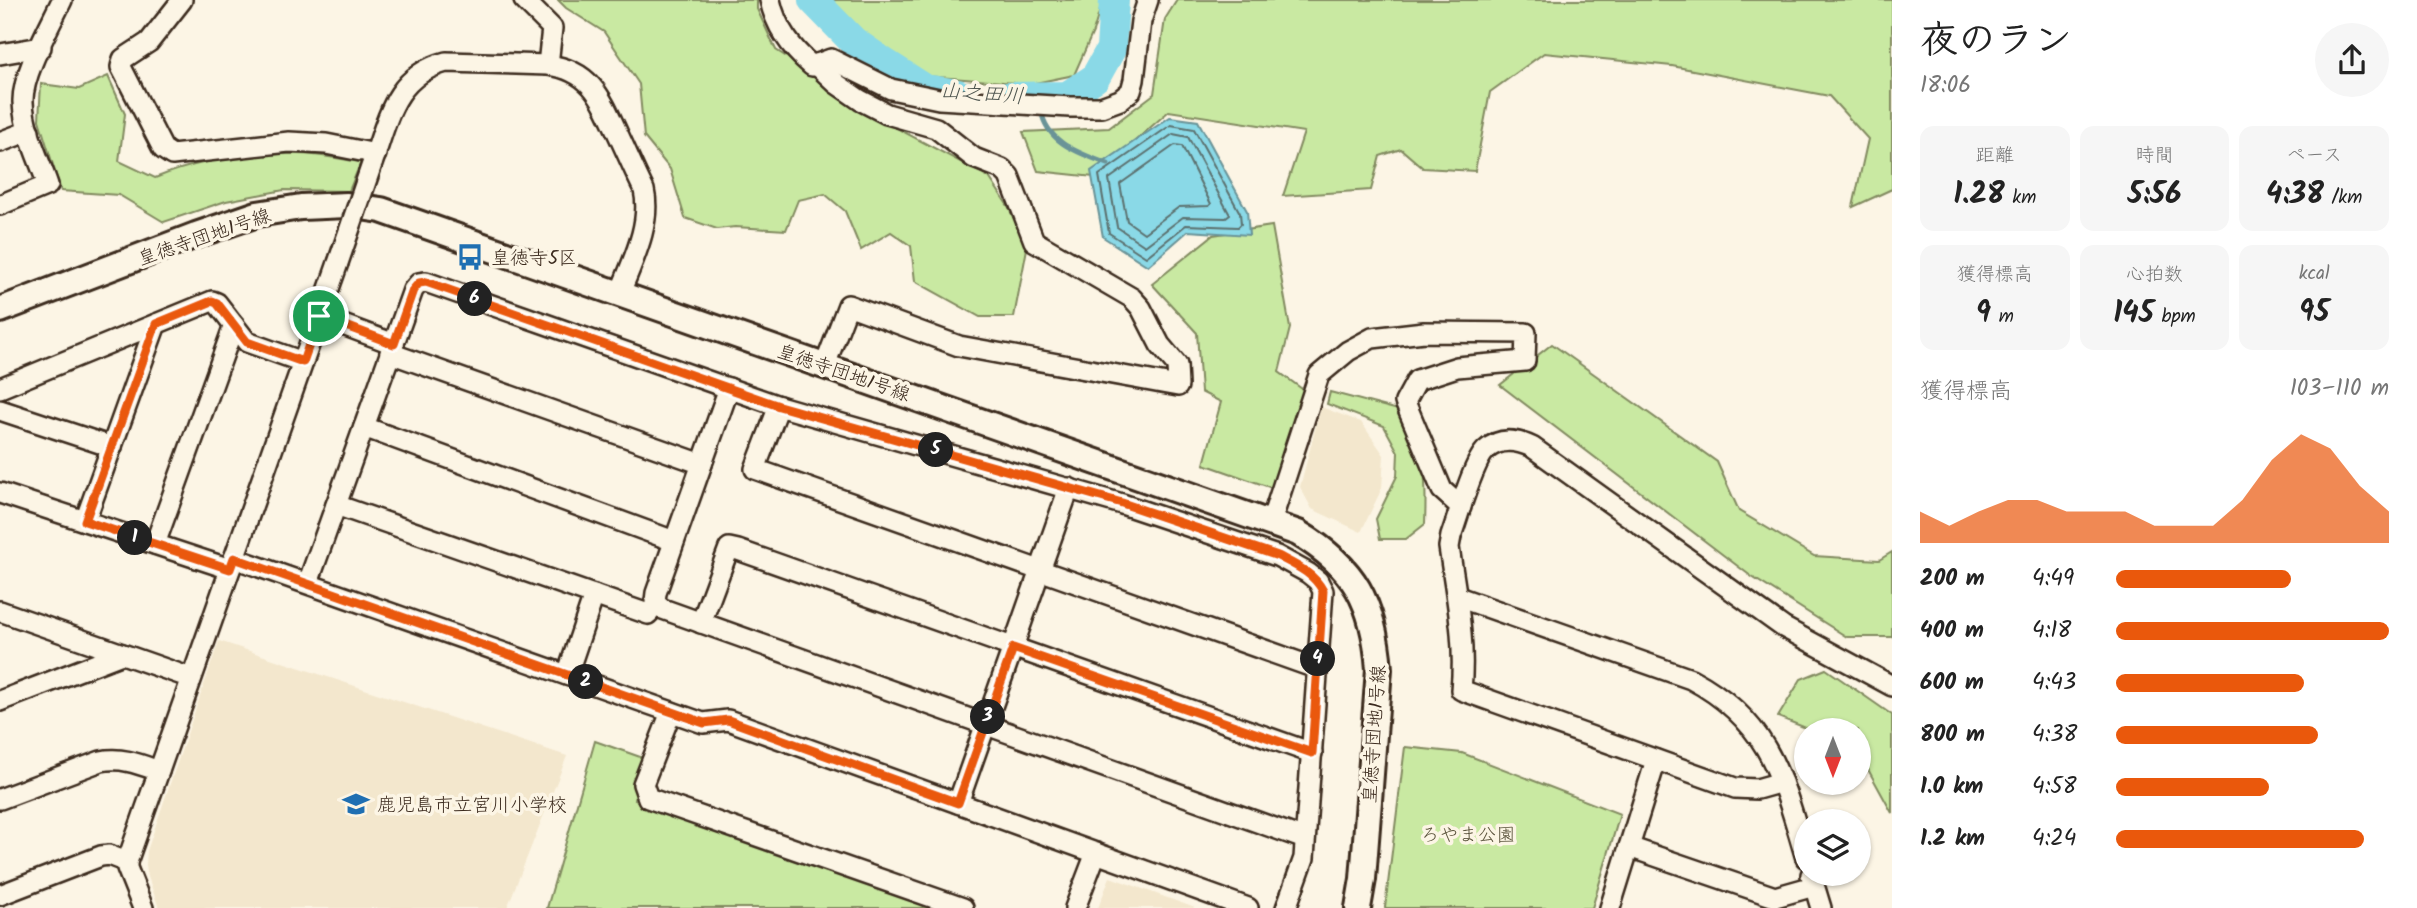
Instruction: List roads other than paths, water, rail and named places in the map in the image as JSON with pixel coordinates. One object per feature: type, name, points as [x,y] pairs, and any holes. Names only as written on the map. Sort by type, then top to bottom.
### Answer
[{"type":"street","points":[[0,205],[48,185],[29,131],[23,101],[30,71],[62,0]]},
{"type":"street","points":[[182,0],[157,34],[122,59],[121,66],[163,149],[172,155],[263,143],[306,142],[374,159]]},
{"type":"street","points":[[524,0],[552,28],[548,65]]},
{"type":"street","points":[[770,0],[778,26],[794,50],[812,66],[831,59],[891,89],[939,99],[1070,107],[1101,107],[1119,100],[1130,91],[1134,80],[1141,21],[1149,0]]},
{"type":"street","points":[[0,54],[41,47]]},
{"type":"street","points":[[143,908],[127,862],[374,159],[396,99],[405,85],[425,69],[446,62],[561,66],[578,74],[601,97],[644,190],[647,214],[620,293]]},
{"type":"street","points":[[816,64],[837,84],[860,100],[887,114],[936,128],[974,158],[1002,169],[1009,176],[1034,241],[1132,298],[1141,308],[1160,345],[1177,365],[1178,386],[959,346],[848,305],[825,365]]},
{"type":"street","points":[[0,142],[29,131]]},
{"type":"street","name":"皇徳寺団地1号線","points":[[0,310],[257,214],[301,207],[347,205],[381,210],[1297,533],[1321,547],[1351,576],[1362,596],[1377,642],[1378,682],[1363,879],[1358,908]]},
{"type":"street","points":[[308,583],[413,290],[419,283],[426,282],[779,406],[1122,503],[1278,556],[1308,573],[1323,591],[1304,858],[1286,908]]},
{"type":"street","points":[[0,388],[212,301],[217,303],[247,342],[303,362]]},
{"type":"street","points":[[319,316],[392,348],[702,464]]},
{"type":"street","points":[[85,521],[156,324]]},
{"type":"street","points":[[155,544],[234,325]]},
{"type":"street","points":[[1271,522],[1319,375],[1348,351],[1372,338],[1424,332],[1526,333],[1525,361],[1457,367],[1418,380],[1405,402],[1442,490],[1461,507]]},
{"type":"street","points":[[729,388],[656,593],[660,608],[1305,839]]},
{"type":"street","points":[[779,406],[755,469],[1318,669]]},
{"type":"street","points":[[0,410],[112,447]]},
{"type":"street","points":[[364,427],[674,541]]},
{"type":"street","points":[[1782,782],[1757,789],[1735,788],[1461,690],[1464,662],[1450,547],[1451,536],[1479,461],[1486,450],[1510,440],[1532,447],[1783,627],[1892,685]]},
{"type":"street","points":[[958,803],[1069,488]]},
{"type":"street","points":[[0,493],[155,544],[308,583],[704,723],[728,720],[1248,908]]},
{"type":"street","points":[[336,505],[648,614],[657,604]]},
{"type":"street","points":[[701,623],[729,548],[1312,753]]},
{"type":"street","points":[[567,675],[594,595]]},
{"type":"street","points":[[1458,597],[1690,679],[1710,690],[1745,718],[1761,738],[1782,782],[1794,820]]},
{"type":"street","points":[[0,611],[191,678]]},
{"type":"street","points":[[0,701],[122,654]]},
{"type":"street","points":[[671,712],[643,784],[648,798],[963,908]]},
{"type":"street","points":[[0,799],[112,759],[122,759],[159,771]]},
{"type":"street","points":[[1610,908],[1656,760]]},
{"type":"street","points":[[1629,847],[1775,897],[1799,886]]},
{"type":"street","points":[[1075,908],[1096,853]]},
{"type":"street","points":[[0,895],[101,856],[109,855],[127,862]]},
{"type":"street","points":[[1814,886],[1821,908]]},
{"type":"water","points":[[1170,117],[1198,121],[1247,211],[1249,235],[1188,231],[1148,266],[1103,237],[1091,171]]},
{"type":"waterway","name":"山之田川","points":[[813,0],[853,41],[886,64],[925,89],[958,94]]},
{"type":"waterway","name":"山之田川","points":[[1008,97],[1067,96],[1095,78],[1111,49],[1114,0]]},
{"type":"waterway","points":[[1041,110],[1044,122],[1057,139],[1076,151],[1108,164]]},
{"type":"place","name":"皇徳寺5区","points":[[470,257]]},
{"type":"place","name":"鹿児島市立宮川小学校","points":[[356,804]]},
{"type":"park label","name":"ろやま公園","points":[[1468,834]]}]
